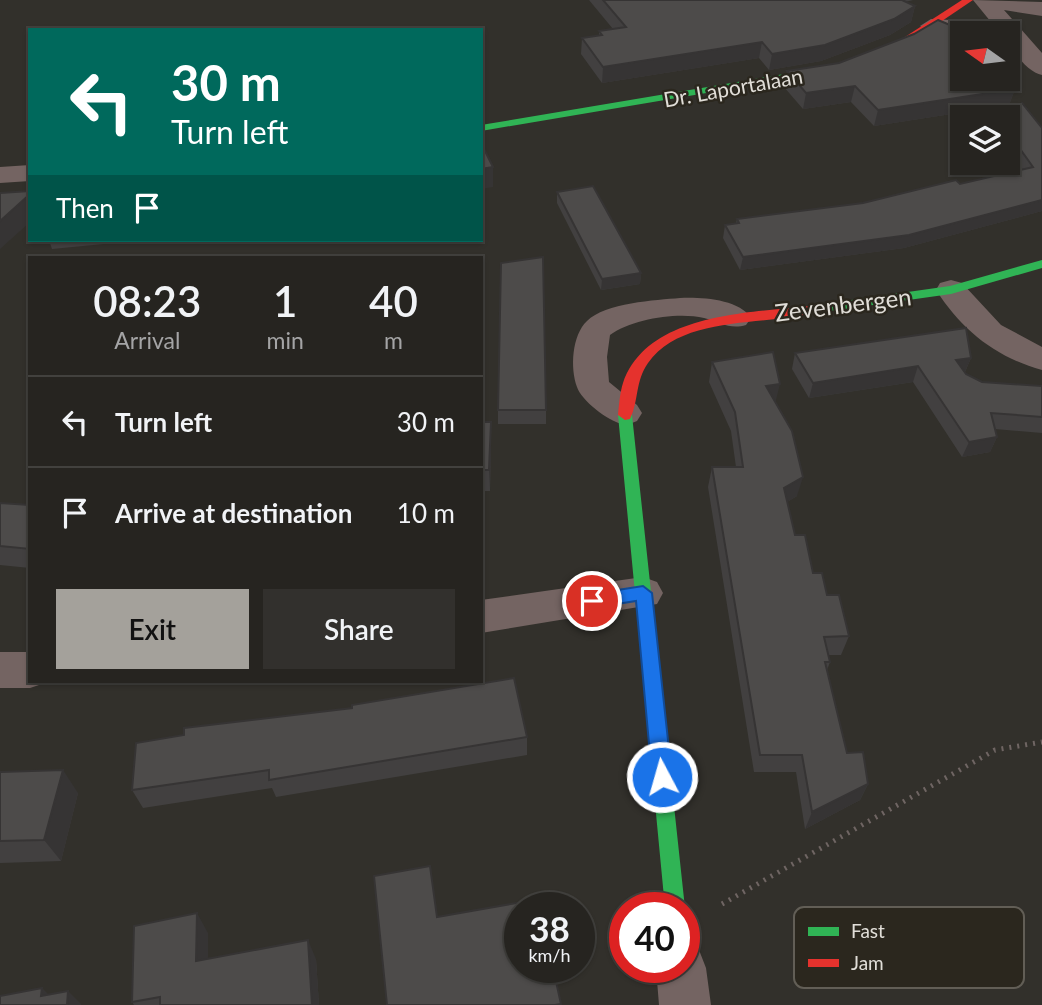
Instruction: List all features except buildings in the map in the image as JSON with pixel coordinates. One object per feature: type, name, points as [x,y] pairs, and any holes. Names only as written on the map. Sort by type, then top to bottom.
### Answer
[{"type":"street","points":[[879,54],[931,26],[968,0]]},
{"type":"street","points":[[984,0],[1002,21]]},
{"type":"street","points":[[997,0],[1018,7],[1042,9]]},
{"type":"street","points":[[931,26],[950,27]]},
{"type":"street","points":[[1020,42],[1042,68]]},
{"type":"street","name":"Dr. Laportalaan","points":[[483,128],[791,78],[858,62]]},
{"type":"street","points":[[0,175],[28,173]]},
{"type":"street","name":"Zevenbergen","points":[[673,892],[625,414],[629,377],[645,356],[673,335],[697,325],[951,290],[1042,264]]},
{"type":"street","points":[[951,290],[985,331],[1009,347],[1042,359]]},
{"type":"street","name":"Zevenbergen","points":[[625,414],[593,387],[590,351],[598,328],[615,317],[664,310],[702,308],[735,318]]},
{"type":"street","points":[[483,617],[643,593]]},
{"type":"street","points":[[0,670],[28,670]]},
{"type":"street","points":[[683,983],[685,1005]]},
{"type":"path","points":[[720,905],[995,750],[1042,742]]},
{"type":"traffic: fast","points":[[483,128],[838,68]]},
{"type":"traffic: fast","points":[[809,310],[951,290],[1042,264]]},
{"type":"traffic: fast","points":[[625,415],[673,892]]},
{"type":"traffic: jam","points":[[895,48],[968,0]]},
{"type":"traffic: jam","points":[[625,415],[630,382],[644,358],[664,341],[690,329],[719,322],[809,310]]},
{"type":"route","points":[[592,601],[643,593],[662,777]]}]
